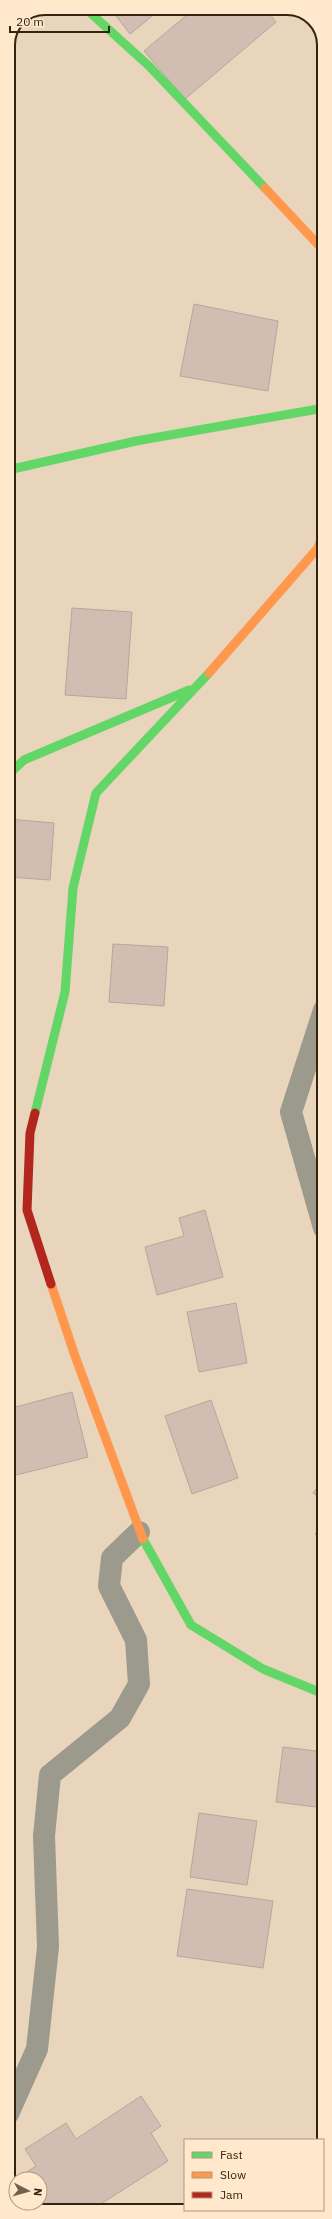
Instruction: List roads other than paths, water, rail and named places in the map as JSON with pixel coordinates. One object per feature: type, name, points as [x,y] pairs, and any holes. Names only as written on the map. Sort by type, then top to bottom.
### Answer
[{"type":"street","points":[[93,15],[148,66],[317,245]]},
{"type":"street","points":[[15,468],[136,441],[317,409]]},
{"type":"street","points":[[317,547],[232,650],[96,793],[73,888],[65,992],[30,1133],[27,1210],[75,1356],[139,1532],[191,1625],[263,1669],[317,1691]]},
{"type":"street","points":[[15,768],[24,760],[197,687]]},
{"type":"street","points":[[317,1032],[291,1112],[317,1203]]},
{"type":"street","points":[[15,2098],[37,2049],[48,1947],[44,1836],[50,1775],[120,1718],[139,1684],[136,1640],[109,1586],[112,1558],[139,1532]]}]
